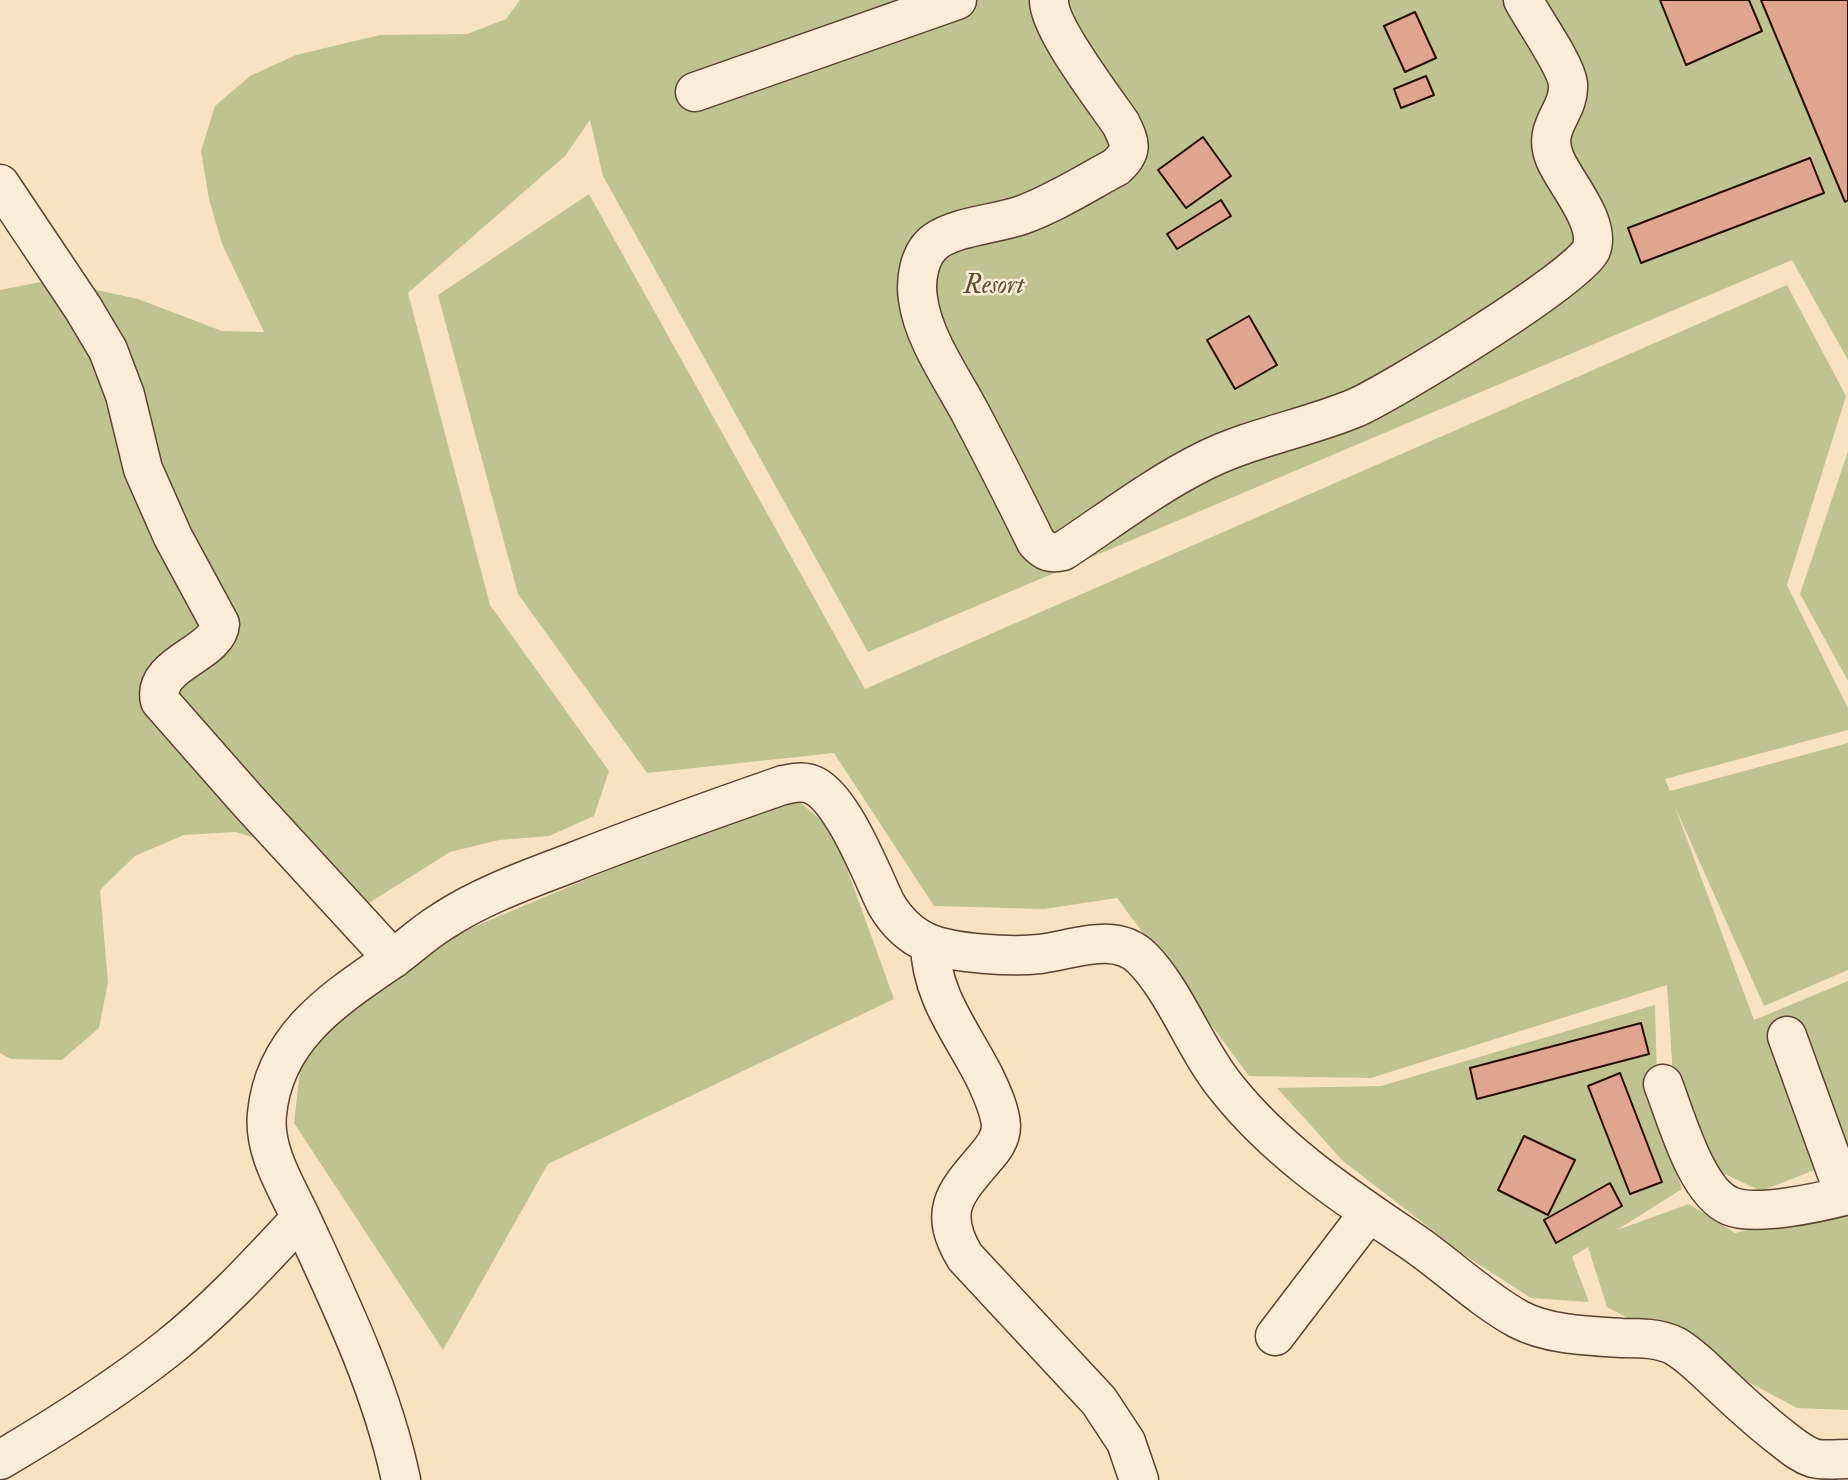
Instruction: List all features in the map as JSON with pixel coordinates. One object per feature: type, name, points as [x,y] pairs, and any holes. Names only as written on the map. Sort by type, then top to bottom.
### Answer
[{"type":"street","points":[[695,92],[957,0]]},
{"type":"street","points":[[1049,0],[1048,9],[1066,42],[1121,124],[1130,149],[1125,159],[1116,167],[1043,206],[1023,215],[936,241],[926,251],[920,264],[917,282],[922,318],[948,376],[970,412],[1036,542],[1054,554],[1063,551],[1160,485],[1210,458],[1311,425],[1395,388],[1548,288],[1588,257],[1593,246],[1587,216],[1555,158],[1550,138],[1566,96],[1568,83],[1564,70],[1523,0]]},
{"type":"street","points":[[0,184],[83,307],[108,350],[125,395],[143,469],[173,537],[220,624],[218,633],[174,669],[161,684],[158,691],[160,701],[393,959]]},
{"type":"street","points":[[401,1480],[385,1421],[357,1343],[274,1160],[266,1129],[270,1095],[291,1044],[346,991],[443,921],[490,895],[663,827],[783,785],[801,782],[814,786],[834,804],[894,916],[909,932],[930,944],[990,954],[1042,954],[1090,944],[1123,945],[1132,950],[1149,966],[1213,1070],[1249,1115],[1289,1153],[1368,1214],[1417,1245],[1505,1311],[1532,1326],[1585,1335],[1646,1339],[1673,1345],[1694,1360],[1785,1441],[1803,1454],[1832,1466]]},
{"type":"street","points":[[930,944],[930,966],[935,984],[973,1054],[1000,1115],[999,1139],[966,1179],[953,1204],[951,1228],[956,1242],[965,1257],[1099,1401],[1126,1442],[1139,1480]]},
{"type":"street","points":[[1663,1084],[1699,1171],[1716,1197],[1727,1205],[1754,1210],[1846,1196],[1787,1036]]},
{"type":"street","points":[[1275,1336],[1368,1214]]},
{"type":"street","points":[[0,1460],[59,1426],[169,1348],[248,1275],[301,1218]]},
{"type":"green space","name":"Resort","points":[[520,0],[1848,0],[1848,360],[1792,260],[868,652],[603,176],[590,120],[565,156],[408,293],[490,605],[609,771],[594,816],[549,836],[499,840],[450,852],[361,908],[283,846],[235,832],[184,835],[135,856],[100,890],[108,982],[99,1028],[62,1060],[11,1059],[0,1053],[0,290],[51,280],[138,299],[222,331],[264,332],[222,244],[209,199],[201,151],[215,106],[250,76],[296,55],[380,35],[467,34],[506,19]]},
{"type":"green space","points":[[589,194],[865,689],[1787,285],[1846,396],[1787,585],[1848,708],[1848,730],[1665,779],[1670,791],[1848,743],[1848,970],[1764,1006],[1675,807],[1754,1020],[1848,981],[1848,1157],[1761,1191],[1712,1168],[1674,1091],[1667,985],[1371,1078],[1249,1076],[1117,898],[1044,909],[934,906],[834,753],[647,773],[518,594],[438,295]]},
{"type":"green space","points":[[1848,451],[1848,681],[1800,594]]},
{"type":"green space","points":[[790,794],[833,830],[894,999],[548,1164],[443,1350],[294,1123],[302,1053],[428,946]]},
{"type":"green space","points":[[1655,1005],[1658,1119],[1682,1189],[1617,1230],[1689,1204],[1735,1233],[1848,1205],[1848,1410],[1797,1408],[1607,1307],[1588,1247],[1572,1257],[1589,1302],[1531,1298],[1466,1256],[1343,1161],[1277,1088],[1381,1086]]},
{"type":"building","points":[[1660,0],[1749,0],[1762,31],[1686,65]]},
{"type":"building","points":[[1761,0],[1848,0],[1848,200],[1845,202]]},
{"type":"building","points":[[1415,12],[1436,58],[1405,72],[1384,26]]},
{"type":"building","points":[[1426,76],[1434,95],[1401,108],[1394,89]]},
{"type":"building","points":[[1203,137],[1231,176],[1186,208],[1158,170]]},
{"type":"building","points":[[1810,158],[1824,193],[1641,263],[1628,228]]},
{"type":"building","points":[[1221,200],[1231,216],[1177,249],[1167,234]]},
{"type":"building","points":[[1249,316],[1277,365],[1235,389],[1207,340]]},
{"type":"building","points":[[1641,1023],[1649,1054],[1477,1099],[1470,1068]]},
{"type":"building","points":[[1620,1073],[1662,1182],[1630,1194],[1588,1086]]},
{"type":"building","points":[[1524,1136],[1575,1160],[1548,1215],[1498,1190]]},
{"type":"building","points":[[1610,1183],[1622,1206],[1556,1243],[1544,1220]]}]
